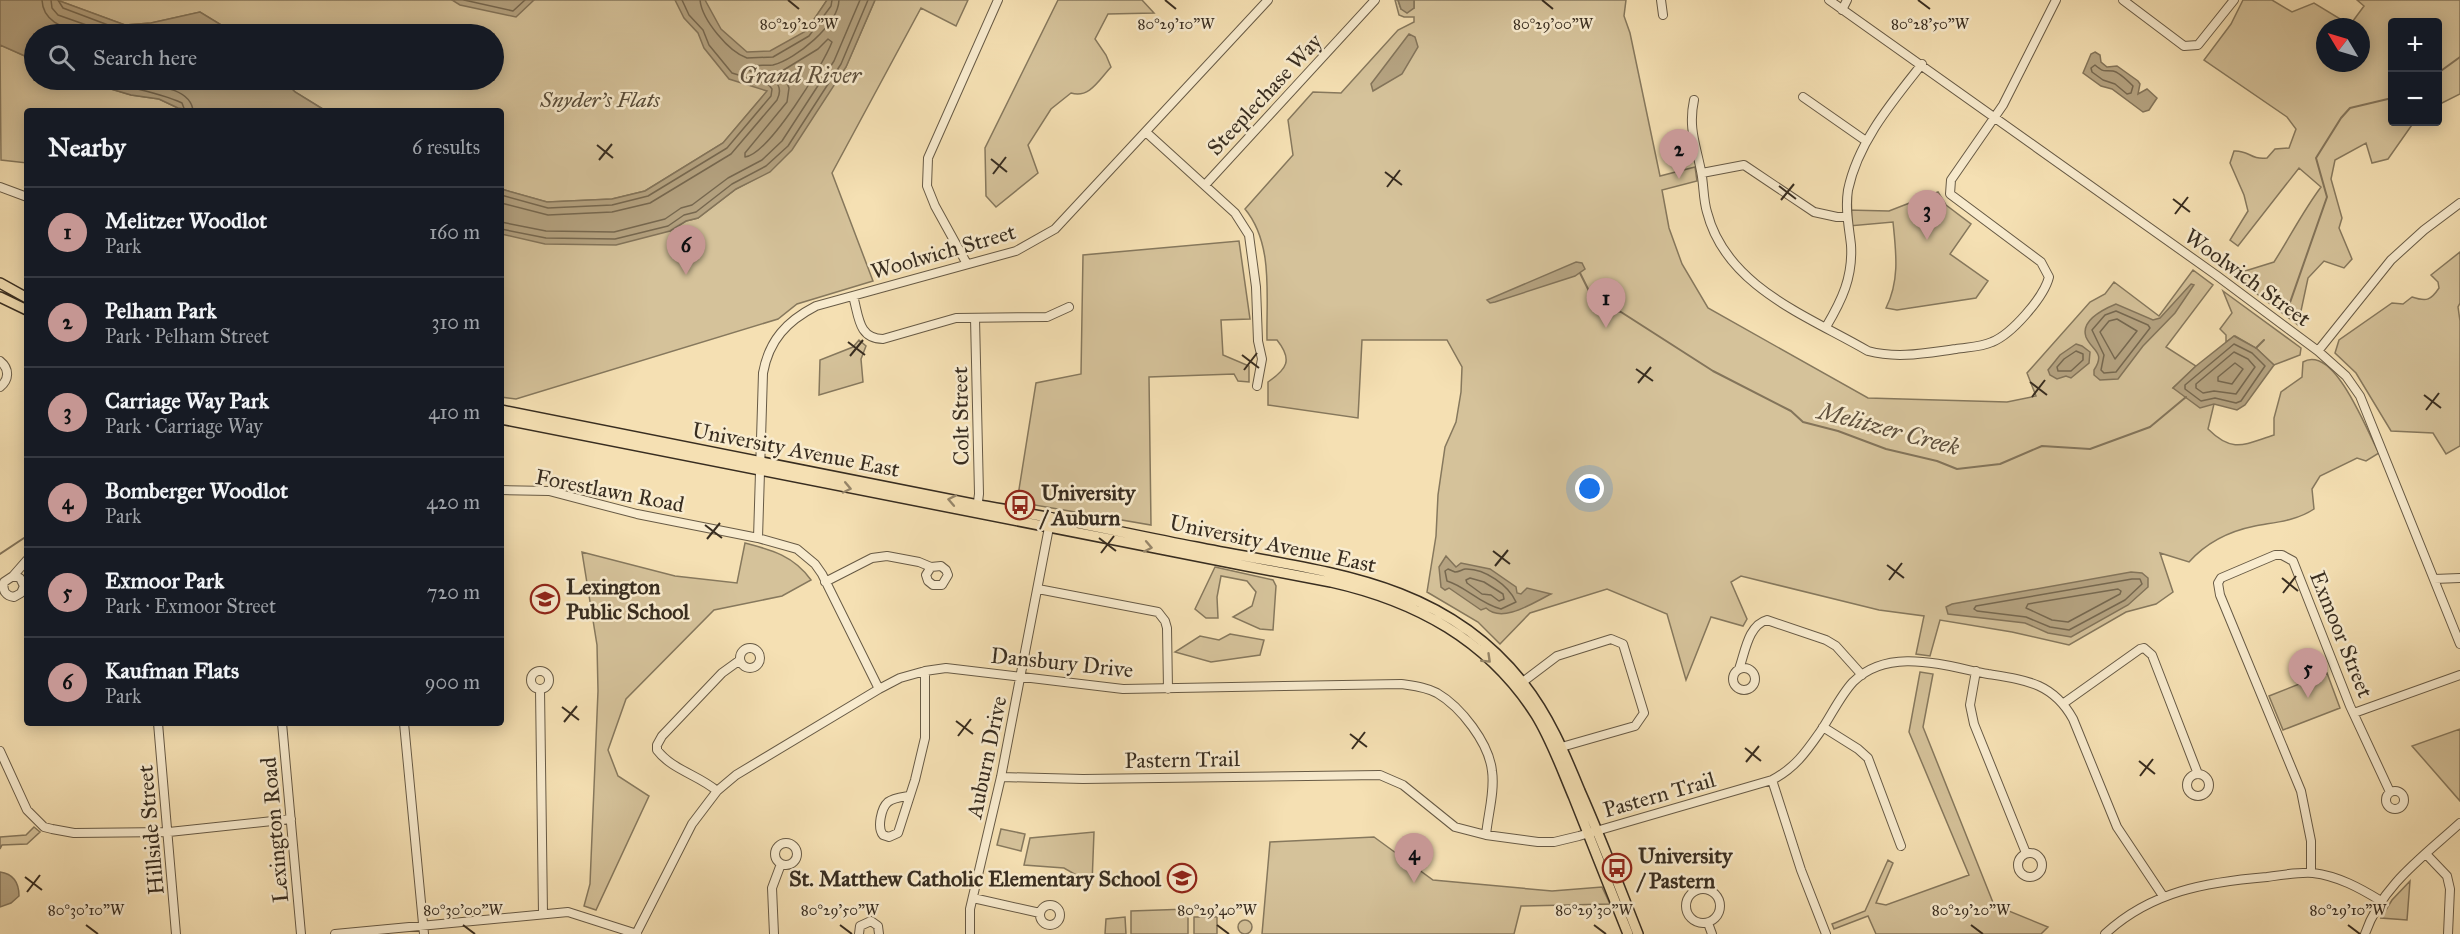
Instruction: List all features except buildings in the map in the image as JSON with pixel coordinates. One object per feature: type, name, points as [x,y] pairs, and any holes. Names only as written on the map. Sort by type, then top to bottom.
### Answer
[{"type":"main road","points":[[0,283],[24,296]]},
{"type":"main road","points":[[0,297],[24,309]]},
{"type":"main road","name":"University Avenue East","points":[[504,411],[760,466]]},
{"type":"main road","name":"University Avenue East","points":[[504,420],[760,466],[977,509],[1050,528],[1332,573],[1390,588],[1438,610],[1463,626],[1502,659],[1518,685],[1549,721],[1593,832],[1638,934]]},
{"type":"main road","name":"University Avenue East","points":[[977,509],[1051,516],[1214,555]]},
{"type":"main road","name":"University Avenue East","points":[[1593,832],[1628,934]]},
{"type":"street","points":[[967,264],[934,206],[927,186],[928,158],[998,0]]},
{"type":"street","name":"Steeplechase Way","points":[[1205,185],[1375,0]]},
{"type":"street","points":[[1660,0],[1663,15]]},
{"type":"street","name":"Woolwich Street","points":[[1829,0],[1996,116],[2318,351],[2346,376],[2360,396],[2460,644]]},
{"type":"street","points":[[1842,10],[1847,0]]},
{"type":"street","points":[[1694,100],[1690,119],[1702,173],[1707,212],[1720,244],[1741,272],[1762,290],[1868,351],[1883,355],[1903,356],[1983,345],[2004,335],[2021,319],[2047,284],[2049,277],[2046,268],[1950,194],[1949,187],[1951,180],[1996,116],[2056,0]]},
{"type":"street","points":[[2123,0],[2184,46],[2192,47],[2198,45],[2234,0]]},
{"type":"street","name":"Woolwich Street","points":[[758,538],[763,373],[767,353],[782,329],[800,314],[816,306],[1016,251],[1055,229],[1147,133],[1266,1]]},
{"type":"street","points":[[1826,327],[1846,289],[1852,267],[1847,216],[1848,192],[1854,168],[1866,141],[1922,64]]},
{"type":"street","points":[[1803,97],[1866,141]]},
{"type":"street","points":[[1147,133],[1235,213],[1249,235],[1256,287],[1258,341],[1262,359],[1257,386]]},
{"type":"street","points":[[1702,173],[1744,165],[1814,212],[1837,217],[1847,216]]},
{"type":"street","points":[[0,187],[24,196]]},
{"type":"street","points":[[2318,351],[2391,260],[2424,230],[2460,203]]},
{"type":"street","points":[[854,296],[864,333],[873,339],[884,339],[943,321],[1047,317],[1069,307]]},
{"type":"street","name":"Colt Street","points":[[975,318],[979,494],[977,509]]},
{"type":"street","points":[[0,361],[8,375],[0,387]]},
{"type":"street","name":"Forestlawn Road","points":[[504,490],[549,491],[637,514],[758,538],[797,549],[815,564],[879,689]]},
{"type":"street","name":"Auburn Drive","points":[[970,934],[970,909],[1001,777],[1051,516]]},
{"type":"street","name":"Exmoor Street","points":[[2311,873],[2311,841],[2301,791],[2220,595],[2218,583],[2221,578],[2275,555],[2282,555],[2293,561],[2354,713],[2460,675]]},
{"type":"street","points":[[825,582],[872,558],[887,556],[919,562],[931,567]]},
{"type":"street","points":[[13,576],[24,563]]},
{"type":"street","points":[[2434,579],[2460,578]]},
{"type":"street","points":[[1038,589],[1158,612],[1166,621],[1167,628],[1168,689]]},
{"type":"street","points":[[1738,669],[1753,629],[1760,622],[1767,620],[1826,640],[1836,646],[1862,675]]},
{"type":"street","points":[[1518,685],[1557,656],[1611,639],[1623,644],[1644,713],[1643,718],[1635,726],[1558,748]]},
{"type":"street","points":[[2163,896],[2117,827],[2073,719],[2064,703],[2140,649],[2149,651],[2198,774]]},
{"type":"street","points":[[717,792],[709,784],[668,760],[657,750],[657,745],[662,736],[722,673],[740,660]]},
{"type":"street","name":"Pastern Trail","points":[[1001,777],[1092,779],[1374,774],[1391,778],[1403,785],[1455,827],[1486,835],[1554,842],[1772,780],[1799,761],[1848,689],[1862,675],[1876,666],[1900,660],[2026,680],[2046,690],[2064,703]]},
{"type":"street","name":"Dansbury Drive","points":[[636,934],[692,824],[717,792],[736,775],[879,689],[900,678],[925,671],[965,669],[1114,688],[1401,684],[1421,687],[1437,693],[1460,712],[1478,733],[1492,767],[1493,778],[1486,835]]},
{"type":"street","points":[[908,796],[889,801],[885,806],[879,825],[883,835],[889,837],[898,832],[915,780],[925,738],[925,671]]},
{"type":"street","points":[[1976,671],[1970,705],[1974,724],[2026,853]]},
{"type":"street","points":[[540,689],[543,914]]},
{"type":"street","points":[[2354,713],[2390,792]]},
{"type":"street","name":"Hillside Street","points":[[158,726],[176,934]]},
{"type":"street","name":"Lexington Road","points":[[282,726],[302,934]]},
{"type":"street","points":[[404,726],[423,930]]},
{"type":"street","points":[[1823,727],[1868,758],[1901,846]]},
{"type":"street","points":[[0,751],[27,810],[44,827],[74,833],[169,832],[291,819]]},
{"type":"street","points":[[1772,780],[1826,934]]},
{"type":"street","points":[[2366,934],[2381,901],[2396,882],[2460,823]]},
{"type":"street","points":[[2426,854],[2446,876],[2450,889],[2448,934]]},
{"type":"street","points":[[774,934],[772,888],[781,864]]},
{"type":"street","points":[[2105,934],[2134,911],[2163,896],[2219,881],[2311,873],[2348,883],[2381,901]]},
{"type":"street","points":[[1700,889],[1711,891],[1719,899],[1717,916],[1708,923],[1702,924],[1692,920],[1685,910],[1690,894],[1700,889]]},
{"type":"street","points":[[973,898],[1040,913]]},
{"type":"street","points":[[335,934],[423,930],[568,912],[636,934]]},
{"type":"street","points":[[859,934],[860,926],[871,921],[878,926],[879,934]]},
{"type":"street","points":[[1708,923],[1712,934]]},
{"type":"green space","name":"Snyder's Flats","points":[[57,0],[827,0],[768,90],[723,143],[645,191],[612,199],[547,202],[504,190],[504,108],[321,108],[293,90],[504,90],[504,24],[220,24],[200,12],[151,23],[122,24]]},
{"type":"green space","points":[[875,0],[968,0],[956,26],[921,8],[832,173],[873,281],[797,304],[778,319],[516,399],[504,397],[504,233],[670,231],[686,221],[698,218],[736,189],[770,171],[846,67]]},
{"type":"green space","points":[[1058,0],[1142,0],[1154,13],[1108,14],[1095,39],[1111,67],[1088,91],[1071,93],[1051,109],[1028,145],[1038,173],[996,207],[986,196],[985,148]]},
{"type":"green space","points":[[1395,0],[1398,0],[1401,9],[1414,8],[1414,0],[1626,0],[1624,16],[1630,33],[1660,176],[1695,167],[1697,181],[1662,190],[1669,228],[1682,264],[1708,308],[1868,398],[2007,402],[2036,396],[2027,373],[2090,302],[2105,294],[2114,282],[2159,316],[2193,270],[2213,285],[2166,347],[2196,366],[2173,388],[2214,404],[2208,429],[2225,442],[2240,445],[2274,435],[2274,418],[2281,392],[2302,377],[2303,362],[2315,360],[2327,366],[2338,377],[2358,410],[2379,453],[2366,461],[2357,458],[2320,476],[2312,489],[2314,509],[2307,513],[2293,519],[2246,528],[2228,535],[2203,549],[2189,562],[2160,553],[2173,592],[2156,604],[2126,612],[2069,645],[2012,632],[1940,620],[1930,656],[1916,654],[1924,616],[1879,610],[1741,576],[1731,582],[1747,619],[1743,626],[1711,617],[1686,680],[1667,614],[1607,589],[1530,613],[1500,644],[1478,622],[1427,592],[1436,536],[1438,495],[1445,447],[1456,422],[1461,392],[1462,367],[1447,340],[1362,340],[1358,418],[1268,405],[1268,382],[1280,373],[1286,364],[1286,359],[1277,340],[1267,340],[1264,254],[1261,238],[1245,209],[1293,155],[1288,120],[1313,92],[1341,93],[1398,30],[1414,22],[1414,17],[1399,15]]},
{"type":"green space","points":[[2243,0],[2272,0],[2292,12],[2314,3],[2339,18],[2316,18],[2316,72],[2370,72],[2370,18],[2355,18],[2364,6],[2357,0],[2460,0],[2460,94],[2442,103],[2442,18],[2388,18],[2388,126],[2411,126],[2388,159],[2372,163],[2366,143],[2335,160],[2331,179],[2342,218],[2339,228],[2352,259],[2344,268],[2324,261],[2308,278],[2298,325],[2232,275],[2274,262],[2321,187],[2299,168],[2238,246],[2230,240],[2248,211],[2244,195],[2230,163],[2234,151],[2257,158],[2267,158],[2275,149],[2289,148],[2296,129],[2287,117],[2204,60],[2231,24]]},
{"type":"green space","points":[[0,45],[24,56],[24,90],[114,90],[159,99],[178,108],[24,108],[24,163],[1,160]]},
{"type":"green space","points":[[1938,192],[1946,205],[1971,224],[1950,254],[1988,281],[1976,298],[1897,310],[1886,308],[1895,276],[1893,222],[1849,226],[1847,210],[1889,211]]},
{"type":"green space","points":[[1239,241],[1250,319],[1221,320],[1223,355],[1249,366],[1249,382],[1238,381],[1234,374],[1149,377],[1151,525],[1017,502],[1036,383],[1081,374],[1083,255]]},
{"type":"green space","points":[[2460,252],[2460,303],[2458,307],[2460,446],[2446,454],[2433,433],[2391,431],[2356,373],[2335,353],[2339,340],[2392,303],[2403,304],[2412,297],[2425,300],[2434,295],[2439,288],[2438,282],[2431,275]]},
{"type":"green space","points":[[2223,291],[2301,348],[2300,355],[2274,365],[2256,348],[2235,336],[2226,342],[2226,335],[2220,329],[2232,313]]},
{"type":"green space","points":[[859,340],[866,346],[861,359],[863,382],[819,395],[820,360],[853,347]]},
{"type":"green space","points":[[745,543],[782,555],[797,565],[811,580],[782,596],[714,610],[626,699],[608,750],[618,776],[649,796],[596,910],[584,906],[590,884],[598,691],[597,645],[582,552],[675,576],[737,583]]},
{"type":"green space","points":[[1215,567],[1273,580],[1276,586],[1273,630],[1260,629],[1233,617],[1252,606],[1256,592],[1247,581],[1221,576],[1217,597],[1218,618],[1206,618],[1195,609]]},
{"type":"green space","points":[[1230,634],[1264,640],[1260,655],[1211,662],[1175,652],[1200,636],[1219,640]]},
{"type":"green space","points":[[1920,672],[1933,674],[1923,727],[1994,905],[2048,927],[2041,934],[1876,934],[1868,916],[1834,929],[1832,924],[1865,911],[1888,860],[1893,863],[1876,903],[1886,905],[1969,875],[1909,732]]},
{"type":"green space","points":[[2327,673],[2340,708],[2283,730],[2269,696]]},
{"type":"green space","points":[[2460,729],[2460,801],[2412,746]]},
{"type":"green space","points":[[34,827],[40,832],[27,844],[2,845],[0,849],[0,837],[26,835]]},
{"type":"green space","points":[[1001,829],[1025,834],[1021,851],[997,845]]},
{"type":"green space","points":[[1094,832],[1092,884],[1064,868],[1024,865],[1030,838]]},
{"type":"green space","points":[[1374,837],[1433,880],[1552,891],[1602,887],[1610,904],[1521,906],[1514,934],[1262,934],[1270,842]]},
{"type":"green space","points":[[2410,881],[2407,920],[2381,918],[2392,900]]},
{"type":"green space","points":[[1188,909],[1188,934],[1131,934],[1131,911]]},
{"type":"green space","points":[[1125,917],[1126,934],[1105,934],[1106,919]]},
{"type":"green space","points":[[1194,917],[1217,917],[1217,934],[1194,934]]},
{"type":"green space","points":[[1245,920],[1250,922],[1252,927],[1250,932],[1245,934],[1240,932],[1238,927],[1240,922]]},
{"type":"water","points":[[0,0],[57,0],[122,24],[24,24],[24,56],[0,45]]},
{"type":"water","points":[[452,0],[534,0],[516,17],[460,5]]},
{"type":"water","name":"Grand River","points":[[675,0],[705,0],[721,29],[747,52],[770,51],[806,31],[827,0],[875,0],[846,67],[792,150],[770,172],[736,189],[698,218],[686,221],[670,231],[616,245],[545,244],[504,235],[504,190],[547,202],[612,199],[645,191],[723,143],[767,91],[729,79],[704,48],[698,33],[684,18]]},
{"type":"water","points":[[1398,0],[1414,0],[1414,8],[1407,13],[1401,9]]},
{"type":"water","points":[[200,12],[220,24],[138,24],[151,23]]},
{"type":"water","points":[[1409,34],[1415,37],[1418,47],[1402,74],[1373,91],[1371,84]]},
{"type":"water","points":[[2095,52],[2100,55],[2101,62],[2107,67],[2117,66],[2138,81],[2140,84],[2138,94],[2147,89],[2157,98],[2149,110],[2143,112],[2112,89],[2101,86],[2083,73],[2091,54]]},
{"type":"water","points":[[114,90],[293,90],[321,108],[178,108],[159,99]]},
{"type":"water","points":[[1576,262],[1582,263],[1585,269],[1575,276],[1495,302],[1490,303],[1487,300]]},
{"type":"water","points":[[2191,284],[2194,285],[2175,313],[2143,346],[2118,379],[2100,380],[2094,375],[2099,359],[2085,331],[2086,325],[2094,316],[2116,304],[2153,320],[2160,318]]},
{"type":"water","points":[[2234,336],[2256,348],[2274,365],[2245,405],[2237,410],[2214,404],[2200,408],[2173,388],[2196,366]]},
{"type":"water","points":[[2076,344],[2090,352],[2089,363],[2071,378],[2066,376],[2057,379],[2050,375],[2048,370],[2060,355]]},
{"type":"water","points":[[1446,556],[1456,567],[1461,563],[1490,569],[1516,587],[1517,593],[1521,594],[1527,588],[1551,594],[1510,613],[1501,614],[1486,608],[1481,610],[1449,588],[1445,590],[1441,587],[1439,567]]},
{"type":"water","points":[[2131,572],[2142,573],[2148,578],[2148,587],[2128,605],[2071,637],[2048,633],[2025,623],[1948,614],[1946,607],[1952,604]]},
{"type":"water","points":[[0,872],[15,880],[19,896],[11,903],[0,907]]},
{"type":"waterway","name":"Melitzer Creek","points":[[2439,72],[2460,57]]},
{"type":"waterway","name":"Melitzer Creek","points":[[2286,314],[2327,197],[2316,158],[2341,118],[2350,108],[2388,99]]},
{"type":"waterway","name":"Melitzer Creek","points":[[1580,273],[1589,291],[1603,307],[1621,312],[1713,371],[1791,411],[1803,422],[1838,431],[1886,449],[1937,461],[1957,469],[2000,464],[2042,446],[2090,449],[2150,427],[2186,397]]},
{"type":"waterway","points":[[2256,348],[2264,340]]},
{"type":"waterway","points":[[0,554],[24,538]]},
{"type":"place","name":"Pelham Park","points":[[1679,179]]},
{"type":"place","name":"Carriage Way Park","points":[[1927,240]]},
{"type":"place","name":"Kaufman Flats","points":[[686,275]]},
{"type":"place","name":"Melitzer Woodlot","points":[[1606,328]]},
{"type":"place","name":"University / Auburn","points":[[1020,505]]},
{"type":"place","name":"Lexington Public School","points":[[545,599]]},
{"type":"place","name":"Exmoor Park","points":[[2308,698]]},
{"type":"place","name":"University / Pastern","points":[[1617,868]]},
{"type":"place","name":"St. Matthew Catholic Elementary School","points":[[1182,878]]},
{"type":"place","name":"Bomberger Woodlot","points":[[1414,883]]}]
